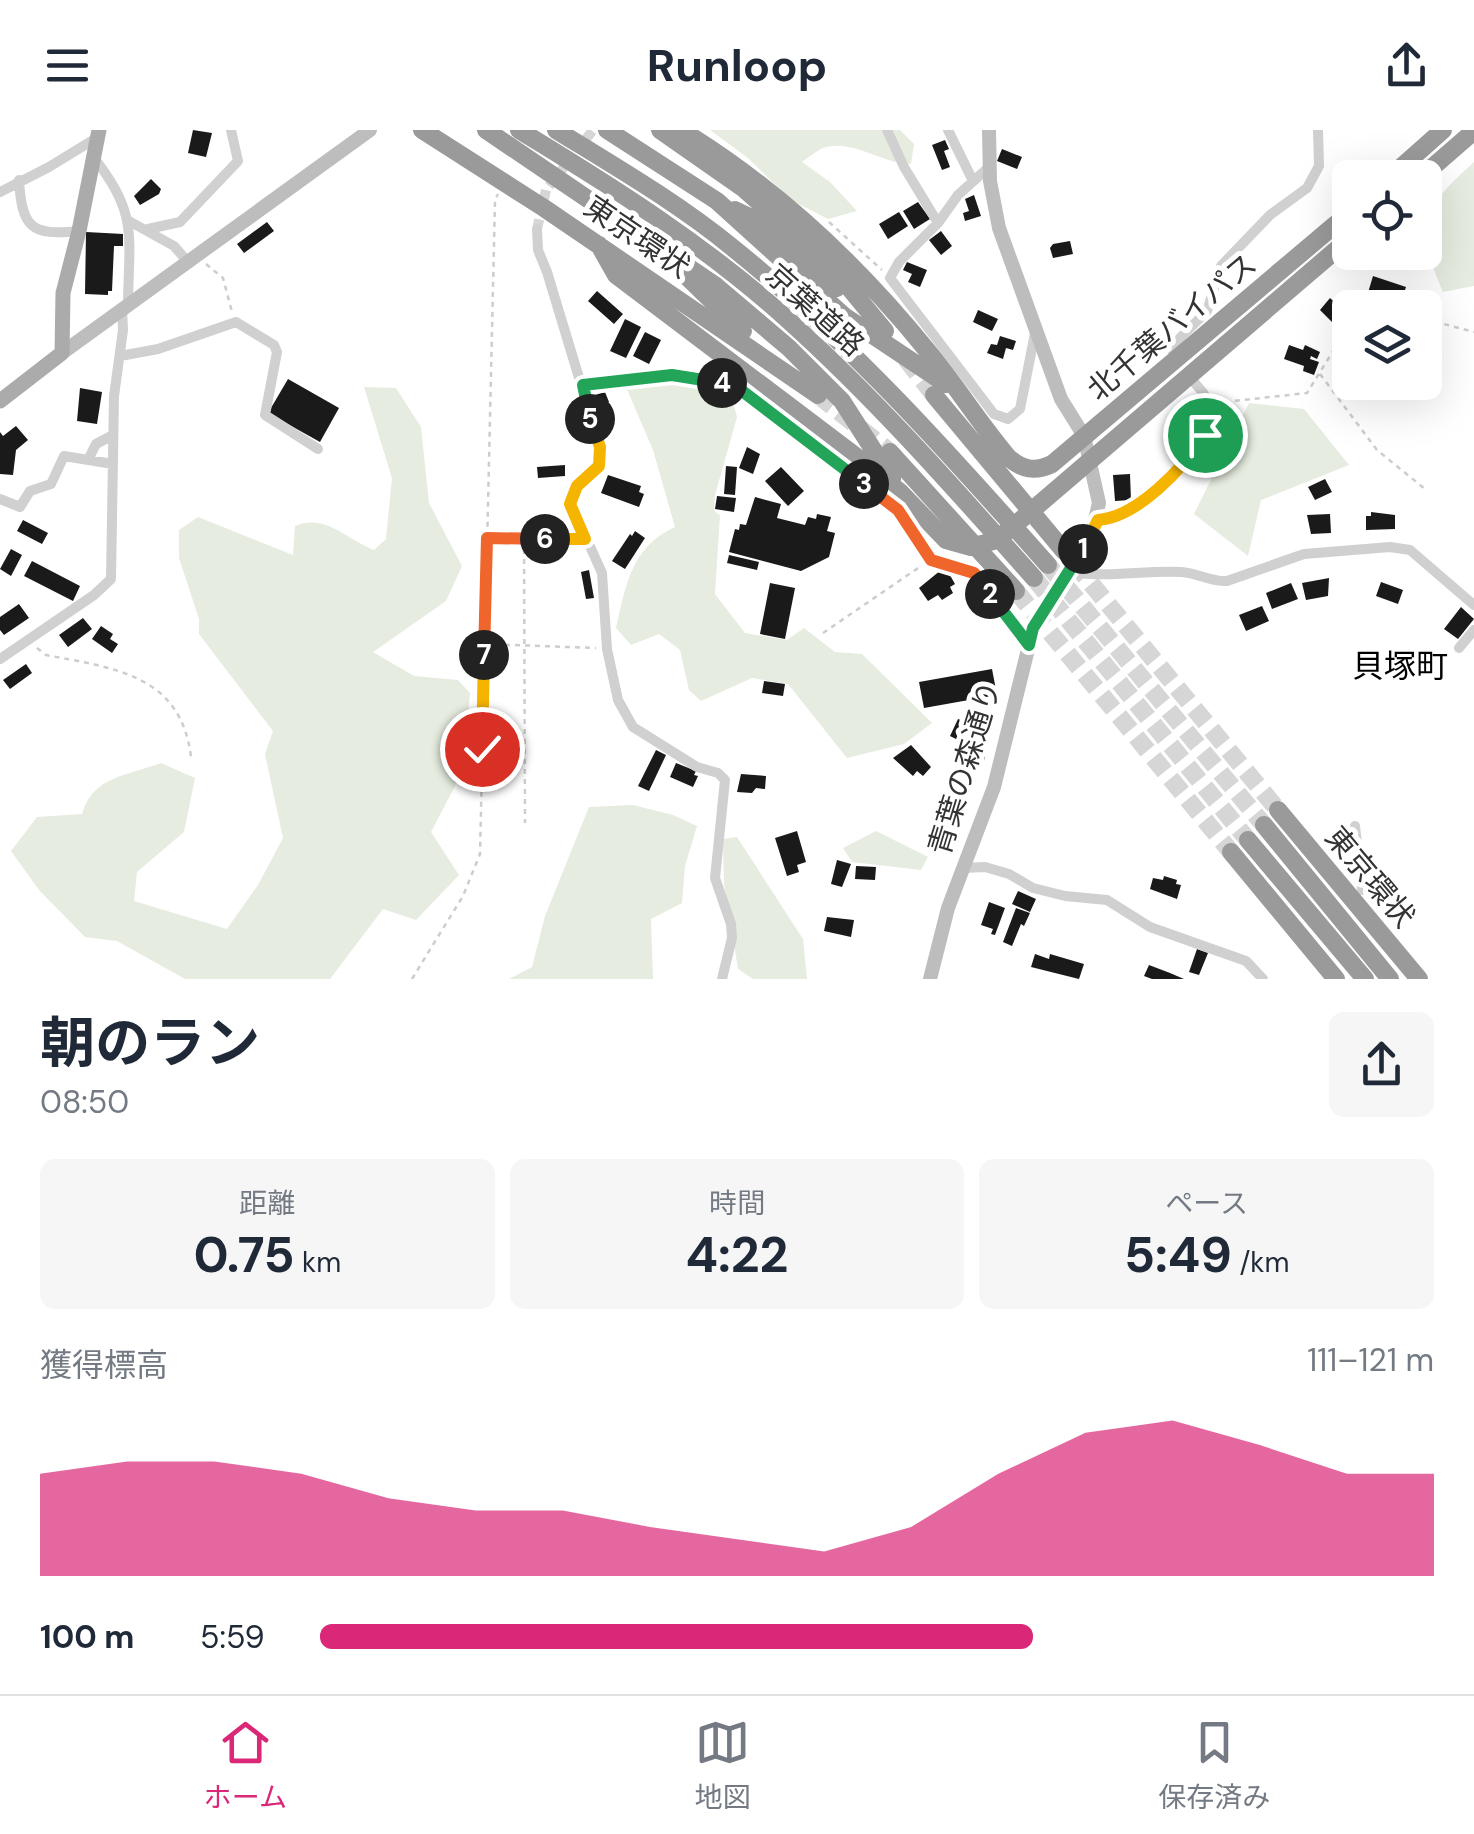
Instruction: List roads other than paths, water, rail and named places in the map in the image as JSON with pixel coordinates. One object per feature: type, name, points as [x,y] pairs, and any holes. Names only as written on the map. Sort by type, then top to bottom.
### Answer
[{"type":"highway","name":"東京環状","points":[[422,130],[599,245],[818,396]]},
{"type":"highway","points":[[486,130],[716,286],[823,380],[854,418],[900,492]]},
{"type":"highway","name":"京葉道路","points":[[519,130],[663,221],[785,317],[1041,572],[937,439],[812,315],[686,212],[556,130]]},
{"type":"highway","points":[[608,130],[717,201],[760,222],[864,308]]},
{"type":"highway","points":[[660,130],[744,188],[832,267],[885,331]]},
{"type":"highway","points":[[681,130],[774,195],[832,248],[875,291],[962,395]]},
{"type":"highway","points":[[1409,160],[1443,130]]},
{"type":"highway","points":[[1441,160],[1474,131]]},
{"type":"highway","points":[[717,201],[844,316],[962,395]]},
{"type":"highway","name":"北千葉バイパス","points":[[900,492],[946,540],[964,548],[993,540],[1089,461],[1332,229]]},
{"type":"highway","points":[[599,245],[616,275],[900,492]]},
{"type":"highway","points":[[660,248],[778,366]]},
{"type":"highway","name":"北千葉バイパス","points":[[962,395],[1004,451],[1023,468],[1043,468],[1184,368],[1332,252]]},
{"type":"highway","points":[[934,395],[1064,551]]},
{"type":"highway","points":[[890,452],[1016,591]]},
{"type":"highway","name":"東京環状","points":[[1278,810],[1419,979]]},
{"type":"highway","points":[[1264,825],[1390,979]]},
{"type":"highway","points":[[1248,840],[1365,979]]},
{"type":"highway","points":[[1231,852],[1336,979]]},
{"type":"main road","points":[[0,401],[62,353],[63,293],[98,134]]},
{"type":"street","points":[[148,229],[180,222],[238,161],[231,130]]},
{"type":"street","points":[[62,353],[370,130]]},
{"type":"street","points":[[887,130],[938,223]]},
{"type":"street","points":[[948,130],[973,182]]},
{"type":"street","points":[[989,130],[989,167],[996,216],[1061,399],[1084,436],[1098,489],[1098,520],[1119,518],[1185,465],[1205,435],[1204,394],[1170,348],[1207,310],[1220,266],[1270,215],[1308,188],[1318,166],[1318,130]]},
{"type":"street","points":[[0,192],[49,167],[98,134]]},
{"type":"street","points":[[2,653],[28,641],[94,596],[111,579],[114,396],[124,330],[129,221],[118,187],[94,158]]},
{"type":"street","points":[[989,167],[958,195],[938,223],[899,262],[890,278],[994,414],[1008,419],[1020,409],[1036,330]]},
{"type":"street","points":[[19,180],[21,210],[26,221],[51,234],[79,231]]},
{"type":"street","points":[[129,221],[148,229],[190,259]]},
{"type":"street","points":[[537,230],[538,250],[600,447],[599,466],[577,486],[570,504],[602,573],[607,649],[618,700],[633,727],[724,780],[715,878],[732,938],[722,979]]},
{"type":"street","points":[[120,356],[158,349],[236,322],[274,345],[277,352],[265,415],[318,449]]},
{"type":"street","points":[[583,385],[672,375],[733,384],[898,510],[931,560],[974,573],[1029,645]]},
{"type":"street","points":[[88,460],[96,444],[114,436]]},
{"type":"street","points":[[0,499],[20,507],[30,491],[51,484],[64,456],[113,464]]},
{"type":"street","name":"青葉の森通り","points":[[930,979],[938,940],[994,787],[1033,628],[1071,572],[1098,520]]},
{"type":"street","points":[[1071,572],[1185,572],[1214,582],[1304,554],[1390,548],[1410,550],[1474,605]]},
{"type":"street","points":[[1460,648],[1474,630]]},
{"type":"street","points":[[1354,826],[1362,890]]},
{"type":"street","points":[[963,868],[985,867],[1009,874],[1033,888],[1107,900],[1150,927],[1246,961],[1262,979]]},
{"type":"tunnel","points":[[537,229],[546,190],[593,130]]},
{"type":"tunnel","points":[[906,359],[934,395]]},
{"type":"tunnel","points":[[818,395],[890,452]]},
{"type":"tunnel","points":[[1074,563],[1278,810]]},
{"type":"tunnel","points":[[1048,565],[1264,825]]},
{"type":"tunnel","points":[[1034,578],[1248,840]]},
{"type":"tunnel","points":[[1016,591],[1231,852]]},
{"type":"district","name":"貝塚町","points":[[1400,666]]}]
